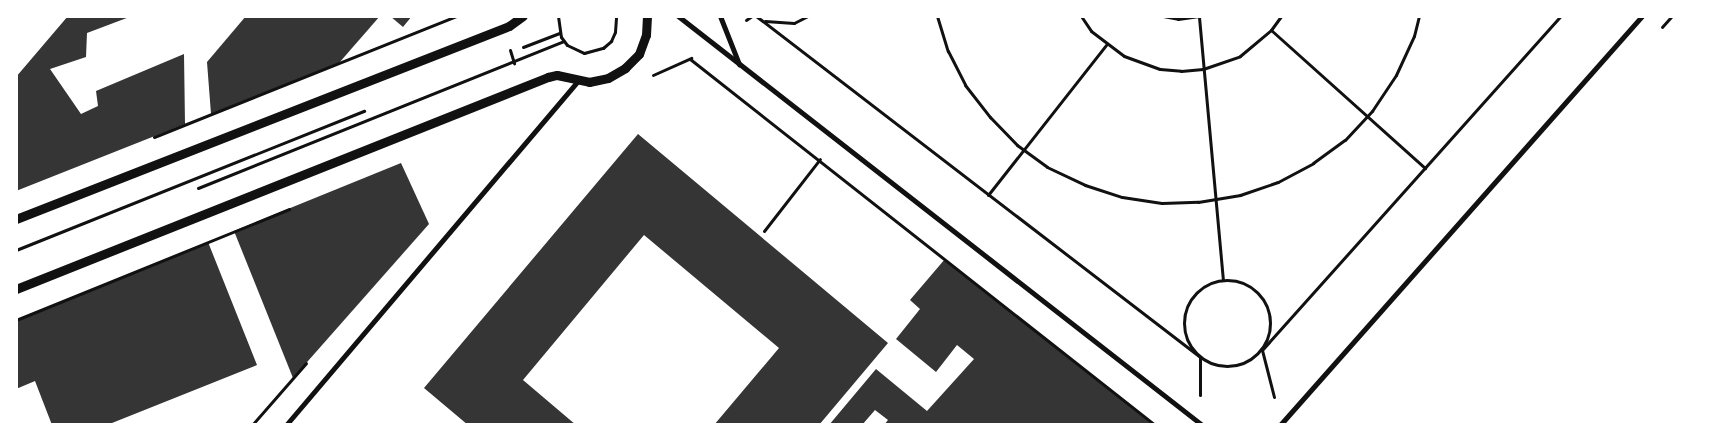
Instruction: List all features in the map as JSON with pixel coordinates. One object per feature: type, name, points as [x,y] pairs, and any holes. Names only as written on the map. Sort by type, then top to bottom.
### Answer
[{"type":"street","points":[[16,220],[509,26],[523,16]]},
{"type":"street","points":[[16,290],[548,76],[557,75],[578,81],[608,78],[625,68],[643,45],[647,16]]},
{"type":"street","points":[[678,16],[1202,424]]},
{"type":"street","points":[[720,16],[740,64]]},
{"type":"street","points":[[1280,424],[1642,16]]},
{"type":"street","points":[[286,425],[578,81]]},
{"type":"path","points":[[150,138],[457,16]]},
{"type":"path","points":[[558,16],[559,32],[564,41],[584,53],[603,48],[616,32],[616,16]]},
{"type":"path","points":[[756,16],[780,24],[794,23],[808,16]]},
{"type":"path","points":[[756,16],[1200,357],[1225,367],[1239,366],[1262,350],[1561,16]]},
{"type":"path","points":[[937,16],[948,51],[965,85],[990,117],[1022,149],[1054,171],[1085,186],[1122,197],[1162,203],[1215,200],[1278,182],[1313,163],[1345,140],[1368,116],[1396,75],[1414,36],[1419,16]]},
{"type":"path","points":[[1081,16],[1106,45],[1124,56],[1160,69],[1202,69],[1240,56],[1271,30],[1281,16]]},
{"type":"path","points":[[1163,16],[1178,19],[1199,16],[1202,69],[1223,280]]},
{"type":"path","points":[[1271,30],[1425,168]]},
{"type":"path","points":[[502,56],[559,32]]},
{"type":"path","points":[[191,191],[564,41]]},
{"type":"path","points":[[988,195],[1022,149],[1106,45]]},
{"type":"path","points":[[690,59],[1155,425]]},
{"type":"path","points":[[16,250],[373,107]]},
{"type":"path","points":[[764,231],[836,139]]},
{"type":"path","points":[[16,320],[295,206]]},
{"type":"path","points":[[1202,424],[1200,357],[1185,335],[1184,320],[1187,305],[1196,292],[1223,280],[1238,281],[1263,297],[1270,311],[1271,325],[1262,350],[1280,424]]},
{"type":"building","points":[[68,16],[132,16],[87,33],[86,57],[50,69],[81,114],[98,106],[96,91],[184,54],[185,124],[16,191],[16,77]]},
{"type":"building","points":[[246,16],[380,16],[339,63],[211,114],[207,62]]},
{"type":"building","points":[[390,16],[412,16],[403,27]]},
{"type":"building","points":[[638,134],[888,343],[819,425],[714,425],[779,348],[644,235],[523,380],[576,425],[468,425],[424,388]]},
{"type":"building","points":[[401,163],[429,224],[293,378],[234,231]]},
{"type":"building","points":[[208,242],[257,365],[107,425],[52,425],[35,381],[16,389],[16,320]]},
{"type":"building","points":[[945,259],[1155,425],[884,425],[888,420],[875,410],[862,425],[829,425],[876,369],[927,411],[974,359],[957,345],[936,372],[896,339],[920,309],[910,300]]}]
